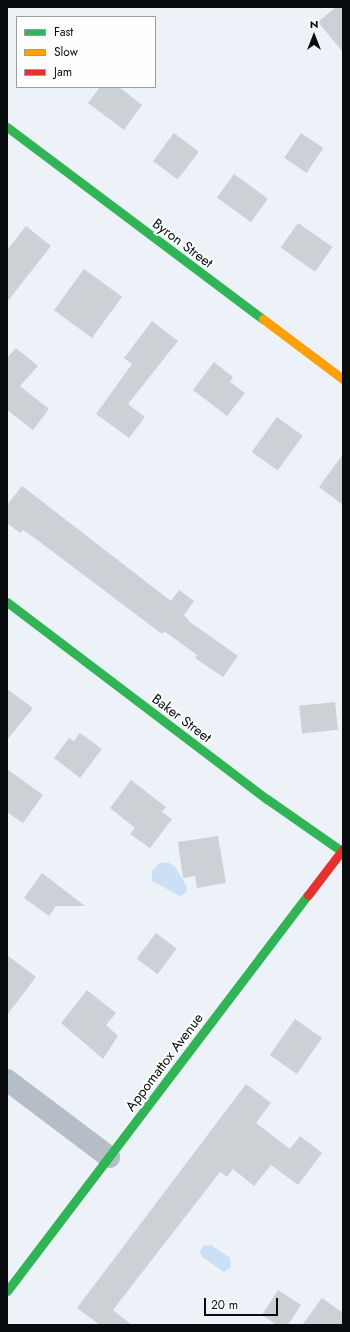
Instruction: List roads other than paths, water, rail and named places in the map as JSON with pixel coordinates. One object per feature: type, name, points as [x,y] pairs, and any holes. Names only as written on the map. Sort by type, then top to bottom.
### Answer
[{"type":"street","name":"Byron Street","points":[[7,127],[343,379]]},
{"type":"street","name":"Baker Street","points":[[7,602],[267,799],[342,851]]},
{"type":"street","name":"Appomattox Avenue","points":[[7,1291],[342,851]]},
{"type":"street","points":[[7,1080],[109,1157]]},
{"type":"water","points":[[168,862],[176,868],[187,887],[186,893],[180,896],[152,881],[152,871],[160,863]]},
{"type":"water","points":[[211,1245],[230,1258],[231,1267],[224,1272],[202,1257],[200,1252],[203,1246]]}]
